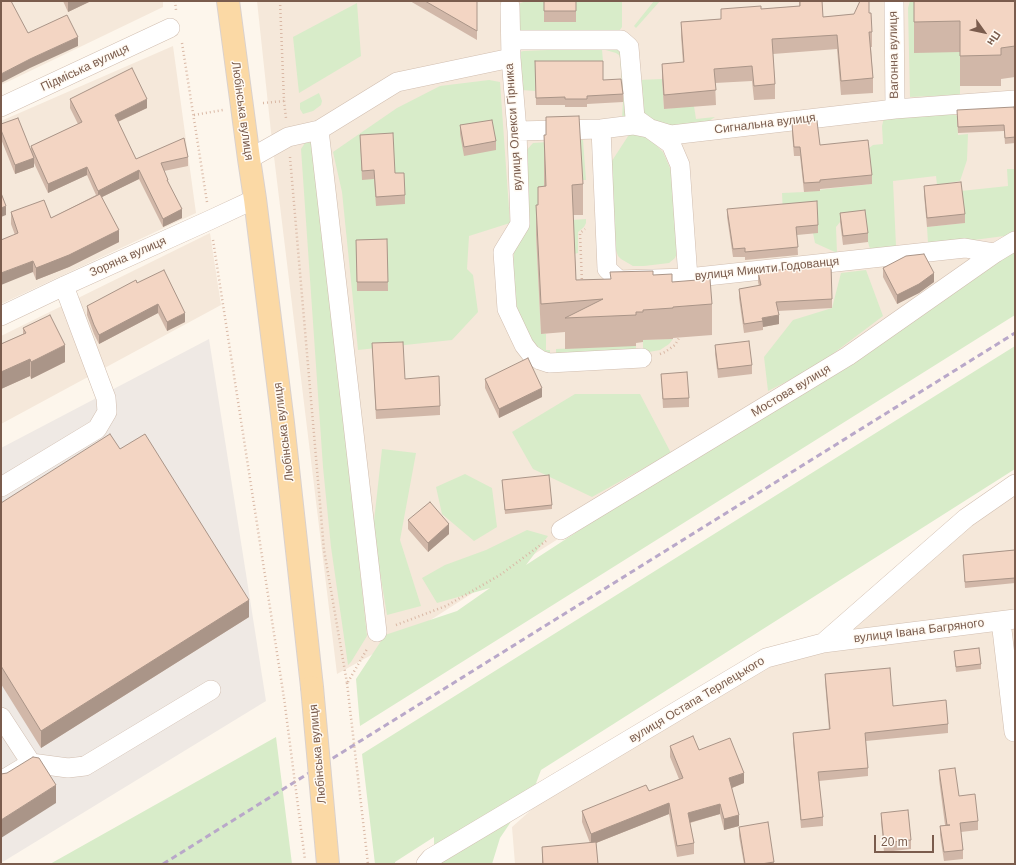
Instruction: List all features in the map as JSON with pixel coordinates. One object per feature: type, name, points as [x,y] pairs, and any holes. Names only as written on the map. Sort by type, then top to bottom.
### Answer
[{"type":"main road","name":"Любінська вулиця","points":[[233,2],[248,159],[255,199],[283,423],[312,688],[328,864]]},
{"type":"street","name":"Вагонна вулиця","points":[[894,1],[895,109]]},
{"type":"street","points":[[510,6],[511,49]]},
{"type":"street","name":"Підміська вулиця","points":[[1,107],[176,28]]},
{"type":"street","name":"вулиця Микити Годованця","points":[[511,49],[621,40],[629,47],[635,118],[671,144],[680,165],[688,278],[965,248],[995,253]]},
{"type":"street","name":"вулиця Олекси Гірника","points":[[248,159],[288,137],[319,130],[397,82],[511,49],[517,131],[520,224],[503,252],[507,309],[524,345],[531,354],[540,360],[549,363],[642,358]]},
{"type":"street","name":"Сигнальна вулиця","points":[[517,131],[601,129],[633,125],[670,135],[895,109],[1015,100]]},
{"type":"street","points":[[601,129],[607,269],[619,280],[688,278]]},
{"type":"street","points":[[319,130],[377,632]]},
{"type":"street","name":"Зоряна вулиця","points":[[1,316],[255,199]]},
{"type":"street","name":"Мостова вулиця","points":[[561,530],[848,356],[995,253],[1015,241]]},
{"type":"street","points":[[1,487],[97,429],[107,412],[106,398],[64,286]]},
{"type":"street","name":"вулиця Остапа Терлецького","points":[[426,864],[431,858],[766,658],[824,643],[966,518],[1015,484]]},
{"type":"street","points":[[1008,620],[1014,732]]},
{"type":"street","name":"вулиця Івана Багряного","points":[[824,643],[1008,620]]},
{"type":"street","points":[[1,781],[31,763],[68,768],[86,766],[211,690]]},
{"type":"street","points":[[1,717],[31,763]]},
{"type":"path","points":[[175,1],[176,28],[210,220],[284,698],[305,864]]},
{"type":"path","points":[[280,1],[284,101],[324,550],[348,683],[368,864]]},
{"type":"path","points":[[642,358],[666,352],[675,345],[679,338],[679,331]]},
{"type":"path","points":[[348,683],[377,632],[446,606],[500,575],[561,530]]},
{"type":"shaded area","points":[[1,1],[163,1],[163,7],[1,85]]},
{"type":"shaded area","points":[[257,1],[1015,1],[1015,249],[402,638],[337,674],[271,132]]},
{"type":"shaded area","points":[[173,46],[196,213],[1,304],[1,121]]},
{"type":"shaded area","points":[[210,233],[221,305],[1,424],[1,336]]},
{"type":"shaded area","points":[[209,339],[266,701],[1,863],[1,448]]},
{"type":"shaded area","points":[[1015,492],[1015,864],[515,864],[512,827],[540,802],[749,673],[821,651],[969,523]]},
{"type":"green space","points":[[526,1],[622,1],[622,27],[619,31],[522,33],[518,26],[518,4]]},
{"type":"green space","points":[[654,1],[660,1],[636,28],[634,26]]},
{"type":"green space","points":[[910,1],[925,1],[960,49],[960,95],[910,97],[908,8]]},
{"type":"green space","points":[[357,3],[361,56],[299,93],[293,37]]},
{"type":"green space","points":[[600,47],[621,50],[626,118],[622,119],[623,102],[619,55],[602,49],[603,62],[535,69],[535,91],[521,90],[519,52]]},
{"type":"green space","points":[[662,79],[664,109],[694,106],[696,119],[715,117],[709,121],[663,129],[643,119],[638,80]]},
{"type":"green space","points":[[489,80],[500,82],[510,223],[469,236],[467,269],[473,275],[478,312],[452,340],[358,350],[342,192],[333,152],[397,108],[440,86]]},
{"type":"green space","points":[[319,93],[322,101],[321,105],[313,111],[303,114],[300,109],[300,103]]},
{"type":"green space","points":[[950,112],[957,116],[958,135],[968,134],[967,160],[960,181],[937,185],[936,176],[893,181],[896,246],[870,249],[865,219],[840,222],[836,227],[837,253],[815,243],[813,233],[784,236],[782,193],[872,184],[868,149],[873,145],[883,144],[882,126],[884,118]]},
{"type":"green space","points":[[632,130],[652,141],[663,152],[673,175],[678,251],[675,258],[669,263],[633,266],[621,259],[616,250],[608,167]]},
{"type":"green space","points":[[583,140],[586,180],[581,180],[545,208],[536,236],[541,334],[546,334],[546,350],[550,350],[550,355],[556,355],[556,349],[601,347],[627,342],[628,346],[636,346],[636,354],[549,358],[527,340],[515,305],[512,272],[525,152],[533,143]]},
{"type":"green space","points":[[312,142],[367,636],[348,665],[331,547],[323,467],[301,149],[305,143]]},
{"type":"green space","points":[[1007,169],[1015,169],[1015,233],[1012,235],[966,241],[928,243],[927,227],[964,223],[961,191],[1008,186]]},
{"type":"green space","points":[[586,219],[584,227],[578,232],[578,253],[574,254],[572,220]]},
{"type":"green space","points":[[1015,247],[1015,315],[360,726],[356,679],[385,635],[457,611],[490,588],[437,603],[422,578],[445,565],[486,550],[527,530],[548,536],[526,565]]},
{"type":"green space","points":[[866,270],[883,316],[814,368],[768,391],[764,357],[793,320],[832,308],[841,273]]},
{"type":"green space","points":[[673,339],[669,344],[660,350],[643,353],[643,340]]},
{"type":"green space","points":[[1015,346],[1015,469],[541,770],[535,786],[500,838],[492,864],[434,864],[434,837],[395,862],[395,864],[375,864],[362,754]]},
{"type":"green space","points":[[575,394],[640,394],[671,453],[592,497],[533,469],[512,432]]},
{"type":"green space","points":[[382,449],[416,453],[400,540],[421,606],[387,615],[373,530]]},
{"type":"green space","points":[[465,474],[492,488],[497,527],[474,541],[442,514],[436,487]]},
{"type":"green space","points":[[276,737],[292,864],[50,864]]},
{"type":"building","points":[[1,1],[11,1],[28,33],[67,15],[78,37],[1,74]]},
{"type":"building","points":[[425,1],[477,1],[477,31]]},
{"type":"building","points":[[544,1],[576,1],[576,11],[544,11]]},
{"type":"building","points":[[800,1],[822,1],[823,17],[854,14],[860,1],[869,1],[872,32],[869,32],[873,78],[841,81],[837,35],[772,39],[775,84],[754,86],[752,66],[714,69],[716,90],[664,95],[662,64],[684,62],[681,22],[721,19],[721,9],[761,6],[761,9],[800,6]]},
{"type":"building","points":[[914,1],[1015,1],[1015,46],[1001,48],[1001,55],[960,56],[960,21],[914,22]]},
{"type":"building","points":[[535,61],[603,61],[603,80],[621,79],[623,94],[587,96],[587,99],[565,99],[565,97],[536,98]]},
{"type":"building","points":[[132,68],[147,99],[115,115],[136,159],[184,138],[188,157],[161,163],[167,180],[182,209],[163,219],[139,170],[98,191],[87,167],[48,184],[31,146],[82,122],[70,99]]},
{"type":"building","points":[[1014,107],[1015,137],[1005,138],[1004,125],[958,127],[957,110]]},
{"type":"building","points":[[579,116],[583,184],[572,185],[576,280],[611,279],[610,272],[653,271],[653,275],[672,274],[672,282],[710,279],[712,304],[643,310],[643,312],[636,312],[636,315],[565,318],[603,299],[541,304],[536,205],[538,205],[538,187],[546,186],[544,135],[546,135],[546,117]]},
{"type":"building","points":[[18,118],[34,158],[15,165],[1,130],[1,124]]},
{"type":"building","points":[[492,120],[496,141],[464,147],[460,125]]},
{"type":"building","points":[[817,121],[820,145],[868,140],[872,175],[804,183],[800,147],[794,147],[792,124]]},
{"type":"building","points":[[393,133],[395,173],[404,173],[405,195],[376,197],[374,170],[362,171],[360,135]]},
{"type":"building","points":[[961,182],[965,214],[927,218],[924,186]]},
{"type":"building","points":[[1,193],[6,206],[1,208]]},
{"type":"building","points":[[100,194],[119,230],[69,255],[36,268],[33,261],[1,273],[1,240],[18,233],[11,212],[44,200],[51,218]]},
{"type":"building","points":[[817,201],[818,225],[796,227],[798,247],[745,252],[745,248],[733,249],[727,209]]},
{"type":"building","points":[[865,210],[868,233],[843,236],[840,213]]},
{"type":"building","points":[[387,239],[388,282],[357,282],[356,240]]},
{"type":"building","points":[[924,254],[934,273],[919,284],[897,295],[883,268],[906,256]]},
{"type":"building","points":[[831,265],[832,299],[776,302],[779,315],[762,318],[763,321],[744,324],[739,289],[761,285],[758,272]]},
{"type":"building","points":[[164,270],[185,313],[167,322],[158,304],[99,335],[87,306],[136,280],[137,283]]},
{"type":"building","points":[[50,315],[65,345],[31,362],[30,359],[1,372],[1,344],[26,333],[23,328]]},
{"type":"building","points":[[749,341],[752,365],[718,369],[715,345]]},
{"type":"building","points":[[403,342],[405,379],[439,376],[440,406],[376,410],[372,343]]},
{"type":"building","points":[[528,358],[542,388],[499,409],[485,379]]},
{"type":"building","points":[[687,372],[689,398],[663,399],[661,374]]},
{"type":"building","points":[[110,434],[120,449],[145,434],[249,600],[41,731],[1,666],[1,503]]},
{"type":"building","points":[[549,475],[552,505],[505,510],[502,480]]},
{"type":"building","points":[[430,502],[449,524],[428,543],[408,520]]},
{"type":"building","points":[[1015,550],[1015,578],[965,582],[963,555]]},
{"type":"building","points":[[979,648],[981,664],[956,667],[954,651]]},
{"type":"building","points":[[890,668],[893,706],[946,700],[948,724],[865,733],[868,768],[818,772],[823,817],[801,820],[793,733],[830,729],[825,674]]},
{"type":"building","points":[[693,736],[699,750],[730,738],[744,773],[729,778],[739,815],[724,819],[720,804],[688,813],[694,843],[677,846],[669,803],[591,834],[582,811],[646,785],[649,791],[683,778],[670,746]]},
{"type":"building","points":[[33,757],[39,758],[56,785],[1,820],[1,774],[7,773]]},
{"type":"building","points":[[955,768],[959,796],[975,794],[978,821],[960,823],[963,850],[944,852],[940,826],[950,825],[947,825],[939,770]]},
{"type":"building","points":[[908,810],[911,840],[884,843],[881,813]]},
{"type":"building","points":[[768,822],[774,862],[745,864],[739,827]]},
{"type":"building","points":[[596,842],[598,864],[543,864],[542,847]]},
{"type":"railway","points":[[163,864],[1015,333]]}]
